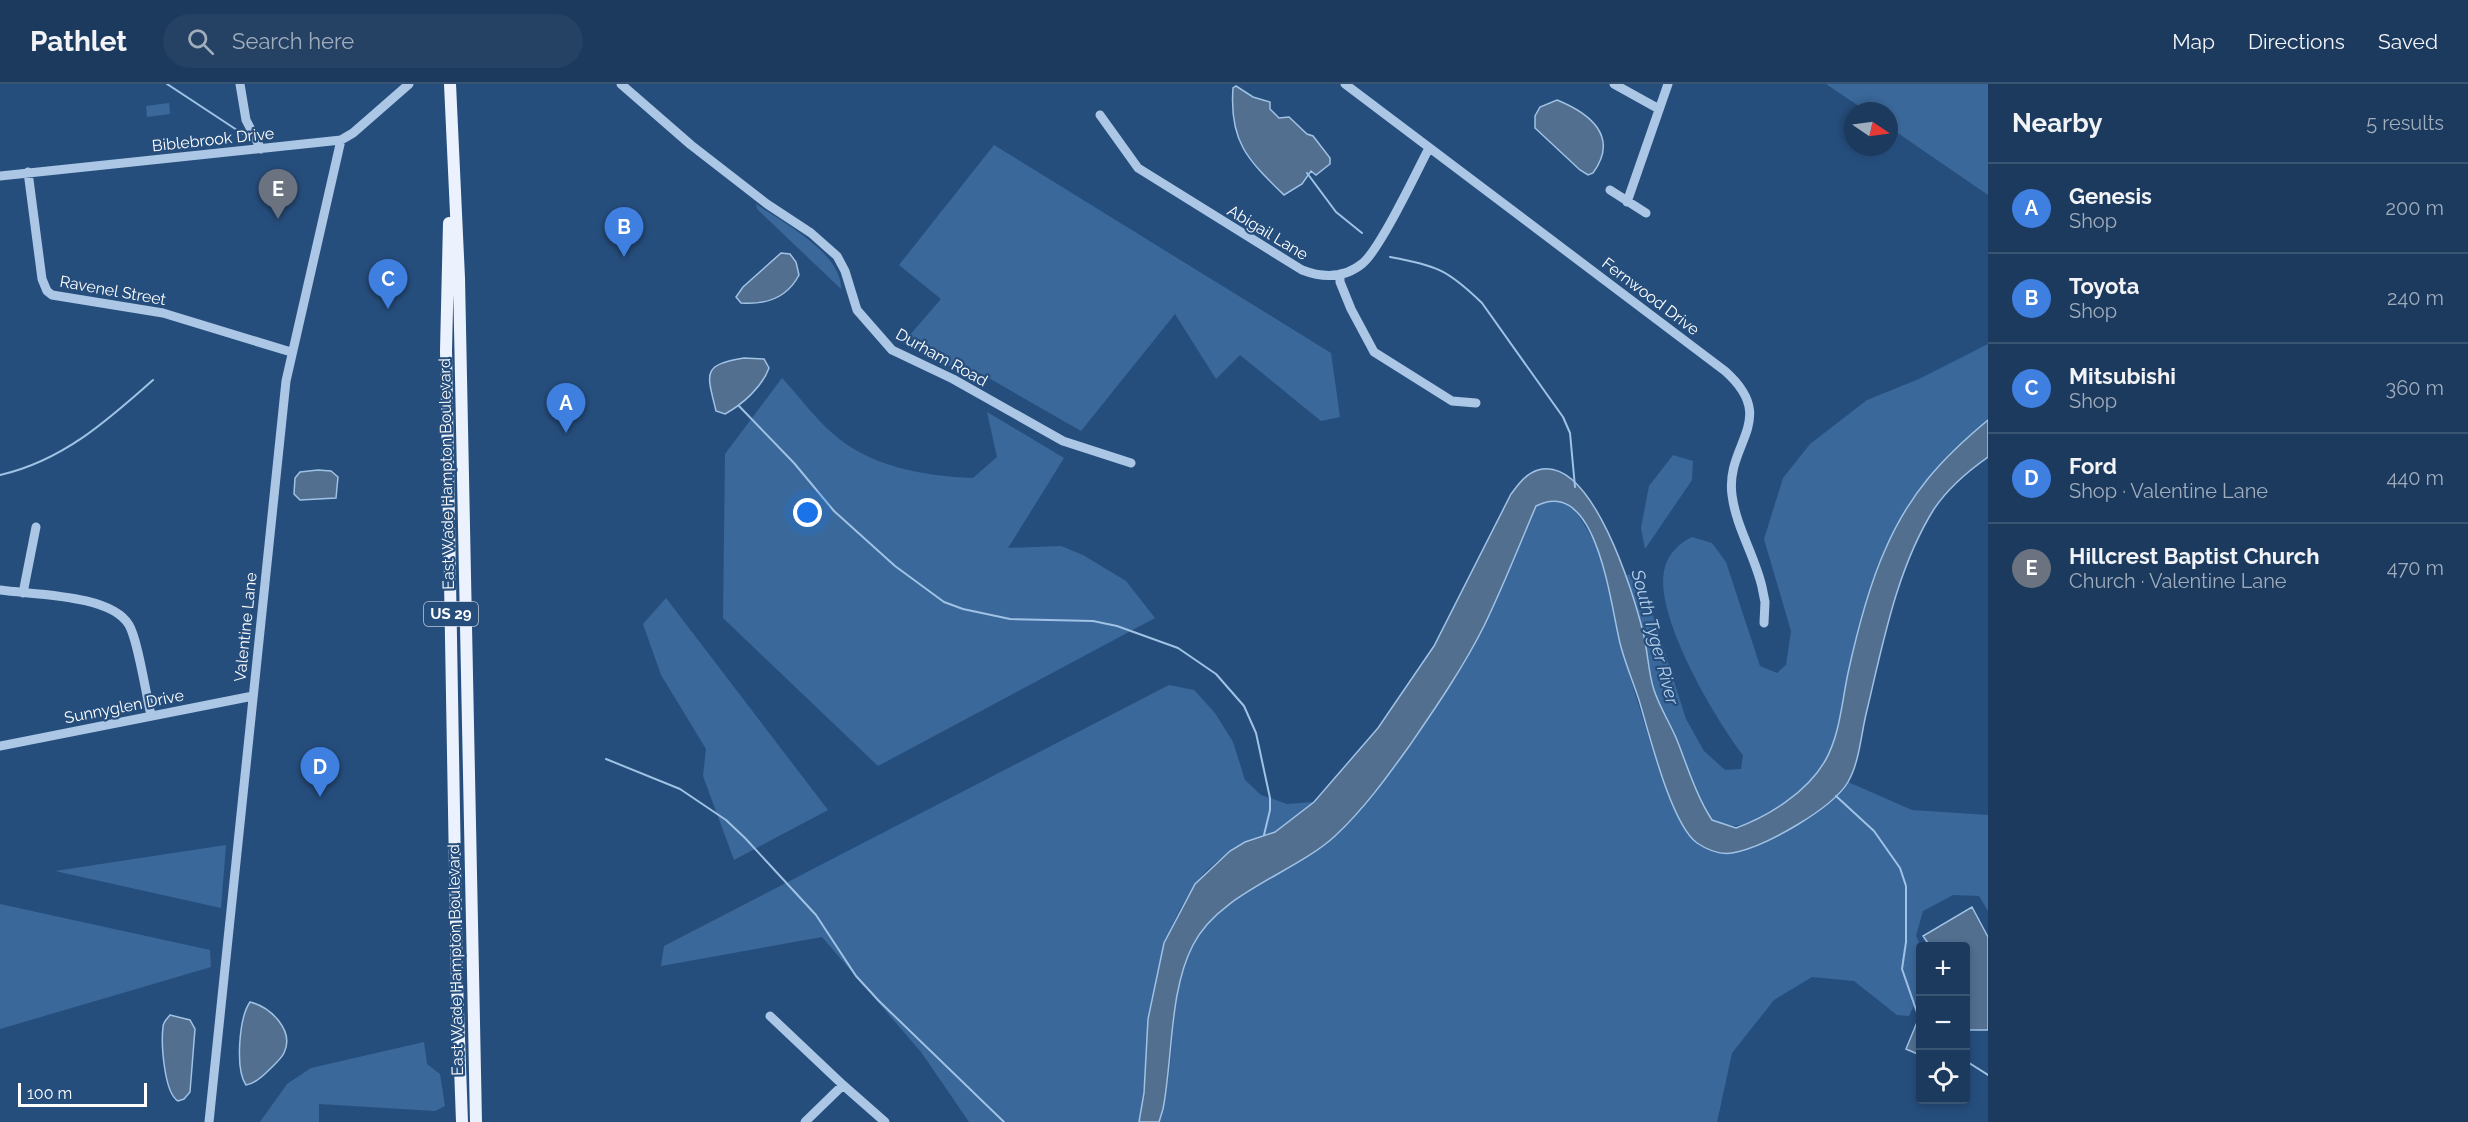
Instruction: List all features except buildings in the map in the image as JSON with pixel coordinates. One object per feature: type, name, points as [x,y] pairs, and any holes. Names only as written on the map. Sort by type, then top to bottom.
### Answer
[{"type":"main road","name":"East Wade Hampton Boulevard","points":[[450,84],[446,351],[462,1122]]},
{"type":"main road","name":"East Wade Hampton Boulevard","points":[[450,114],[460,352],[476,1122]]},
{"type":"main road","points":[[446,351],[460,352]]},
{"type":"main road","points":[[448,454],[462,453]]},
{"type":"main road","points":[[451,602],[465,602]]},
{"type":"street","points":[[240,84],[246,120],[261,149]]},
{"type":"street","name":"Biblebrook Drive","points":[[0,176],[341,140],[353,133],[409,84]]},
{"type":"street","name":"Durham Road","points":[[621,84],[716,165],[837,256],[845,271],[857,309],[892,350],[952,379],[1047,434],[1079,448],[1131,463]]},
{"type":"street","name":"Fernwood Drive","points":[[1345,84],[1428,150],[1725,371],[1742,389],[1751,411],[1733,476],[1732,493],[1762,588],[1765,602],[1764,623]]},
{"type":"street","points":[[1614,84],[1659,109]]},
{"type":"street","points":[[1627,202],[1668,84]]},
{"type":"street","name":"Abigail Lane","points":[[1100,115],[1138,168],[1156,180],[1302,270],[1317,276],[1333,277],[1340,274]]},
{"type":"street","name":"Valentine Lane","points":[[209,1122],[291,351],[341,140]]},
{"type":"street","points":[[1428,150],[1364,262],[1340,274],[1340,282],[1351,309],[1374,352],[1452,401],[1476,403]]},
{"type":"street","name":"Ravenel Street","points":[[28,172],[42,279],[52,296],[163,313],[291,351]]},
{"type":"street","points":[[1610,190],[1646,213]]},
{"type":"street","points":[[23,593],[36,527]]},
{"type":"street","points":[[0,590],[100,604],[120,613],[131,628],[151,715]]},
{"type":"street","name":"Sunnyglen Drive","points":[[0,746],[253,696]]},
{"type":"street","points":[[770,1016],[885,1122]]},
{"type":"street","points":[[805,1122],[843,1085]]},
{"type":"shaded area","points":[[1826,84],[1988,84],[1988,195],[1898,133],[1898,102],[1853,102]]},
{"type":"shaded area","points":[[1236,86],[1253,97],[1270,102],[1270,109],[1279,118],[1289,117],[1307,134],[1313,136],[1330,158],[1330,164],[1316,175],[1311,171],[1302,184],[1284,195],[1251,160],[1238,136],[1233,107],[1233,88]]},
{"type":"shaded area","points":[[1557,100],[1590,119],[1602,137],[1601,160],[1593,173],[1588,175],[1580,170],[1535,128],[1535,116],[1540,107]]},
{"type":"shaded area","points":[[169,103],[170,114],[147,117],[146,106]]},
{"type":"shaded area","points":[[994,145],[1331,353],[1340,417],[1321,421],[1240,355],[1216,379],[1175,314],[1081,431],[980,373],[967,374],[903,343],[941,299],[899,265]]},
{"type":"shaded area","points":[[756,204],[795,229],[821,251],[832,263],[839,276],[841,289],[757,209]]},
{"type":"shaded area","points":[[781,253],[790,254],[796,262],[799,275],[794,283],[775,298],[759,303],[741,303],[736,297],[743,287]]},
{"type":"shaded area","points":[[1988,344],[1988,420],[1956,448],[1928,478],[1905,511],[1885,550],[1873,579],[1855,641],[1838,727],[1826,759],[1800,791],[1759,818],[1746,824],[1733,826],[1712,820],[1692,781],[1653,688],[1642,629],[1625,576],[1633,573],[1642,581],[1686,719],[1704,751],[1725,770],[1741,769],[1743,755],[1703,693],[1678,640],[1669,614],[1664,591],[1664,571],[1670,555],[1692,537],[1712,543],[1726,562],[1760,666],[1777,673],[1786,665],[1791,631],[1764,539],[1783,478],[1810,444],[1867,400],[1919,379]]},
{"type":"shaded area","points":[[744,358],[764,359],[769,368],[766,375],[757,388],[738,405],[725,414],[716,411],[710,373],[720,364]]},
{"type":"shaded area","points":[[782,378],[824,426],[846,444],[862,454],[898,467],[935,475],[973,478],[997,457],[987,412],[1064,458],[1008,548],[1061,546],[1083,555],[1126,581],[1155,618],[878,766],[723,618],[725,454]]},
{"type":"shaded area","points":[[1988,420],[1988,457],[1959,480],[1940,501],[1921,532],[1910,556],[1885,633],[1858,756],[1848,782],[1828,803],[1798,824],[1765,842],[1732,853],[1716,852],[1697,843],[1687,833],[1678,817],[1662,777],[1623,654],[1606,579],[1588,527],[1574,510],[1557,501],[1536,506],[1484,626],[1449,687],[1393,769],[1356,815],[1335,836],[1300,861],[1239,897],[1205,927],[1193,945],[1185,963],[1176,1004],[1163,1109],[1159,1122],[1139,1122],[1144,1093],[1148,1019],[1164,943],[1195,884],[1230,851],[1245,842],[1275,832],[1314,802],[1378,728],[1434,646],[1511,494],[1526,477],[1538,470],[1558,471],[1576,483],[1593,504],[1620,560],[1643,632],[1654,690],[1697,791],[1712,820],[1736,828],[1774,810],[1798,793],[1825,761],[1837,729],[1855,642],[1873,579],[1894,530],[1928,478],[1956,448]]},
{"type":"shaded area","points":[[1673,455],[1693,461],[1692,480],[1645,549],[1641,528],[1649,486]]},
{"type":"shaded area","points":[[331,471],[338,477],[336,498],[300,500],[294,494],[295,478],[300,472]]},
{"type":"shaded area","points":[[1547,500],[1561,501],[1574,508],[1596,544],[1609,582],[1620,645],[1656,761],[1683,824],[1737,852],[1797,824],[1824,805],[1848,782],[1912,810],[1988,815],[1988,911],[1979,896],[1953,895],[1923,911],[1916,936],[1919,942],[1916,942],[1916,1001],[1909,1016],[1897,1015],[1854,981],[1812,977],[1774,1000],[1732,1053],[1717,1122],[1159,1122],[1169,1078],[1179,987],[1193,945],[1220,911],[1238,897],[1318,849],[1335,836],[1366,802],[1441,698],[1479,636],[1497,600],[1536,506]]},
{"type":"shaded area","points":[[666,598],[828,810],[734,860],[703,776],[706,749],[661,675],[643,624]]},
{"type":"shaded area","points":[[1169,685],[1194,690],[1215,713],[1233,742],[1245,780],[1261,795],[1287,804],[1314,802],[1279,829],[1221,858],[1200,878],[1183,904],[1170,930],[1155,983],[1139,1122],[969,1122],[921,1052],[822,937],[661,966],[664,946]]},
{"type":"shaded area","points":[[226,845],[221,908],[55,871]]},
{"type":"shaded area","points":[[0,904],[210,950],[211,967],[0,1029]]},
{"type":"shaded area","points":[[1972,907],[1988,937],[1988,1030],[1970,1030],[1970,942],[1927,942],[1923,936]]},
{"type":"shaded area","points":[[250,1002],[265,1009],[279,1021],[287,1044],[283,1055],[275,1064],[258,1079],[246,1085],[240,1068],[240,1044],[243,1019]]},
{"type":"shaded area","points":[[170,1015],[190,1020],[195,1029],[190,1092],[184,1099],[178,1101],[169,1088],[163,1055],[163,1025]]},
{"type":"shaded area","points":[[1916,1025],[1916,1053],[1906,1049]]},
{"type":"shaded area","points":[[424,1042],[427,1064],[440,1074],[445,1106],[435,1111],[319,1104],[319,1122],[260,1122],[287,1084],[311,1068]]},
{"type":"waterway","points":[[167,84],[243,134]]},
{"type":"waterway","points":[[1307,173],[1336,212],[1362,233]]},
{"type":"waterway","points":[[1390,257],[1419,263],[1440,271],[1450,276],[1482,303],[1563,417],[1570,433],[1575,487]]},
{"type":"waterway","points":[[0,475],[22,469],[64,450],[101,424],[153,380]]},
{"type":"waterway","points":[[739,406],[794,463],[834,511],[895,566],[944,602],[963,609],[1010,619],[1093,621],[1117,626],[1178,648],[1216,674],[1244,706],[1256,733],[1270,798],[1270,810],[1264,835]]},
{"type":"waterway","points":[[606,759],[680,789],[726,820],[816,915],[856,976],[879,1001],[1004,1122]]},
{"type":"waterway","points":[[1836,796],[1874,831],[1900,868],[1906,886],[1906,942],[1902,969],[1916,1009]]},
{"type":"waterway","points":[[1970,1064],[1988,1075]]},
{"type":"place","name":"Hillcrest Baptist Church","points":[[278,219]]},
{"type":"place","name":"Toyota","points":[[624,257]]},
{"type":"place","name":"Mitsubishi","points":[[388,309]]},
{"type":"place","name":"Genesis","points":[[566,433]]},
{"type":"place","name":"Ford","points":[[320,797]]},
{"type":"water label","name":"South Tyger River","points":[[1655,637]]}]
